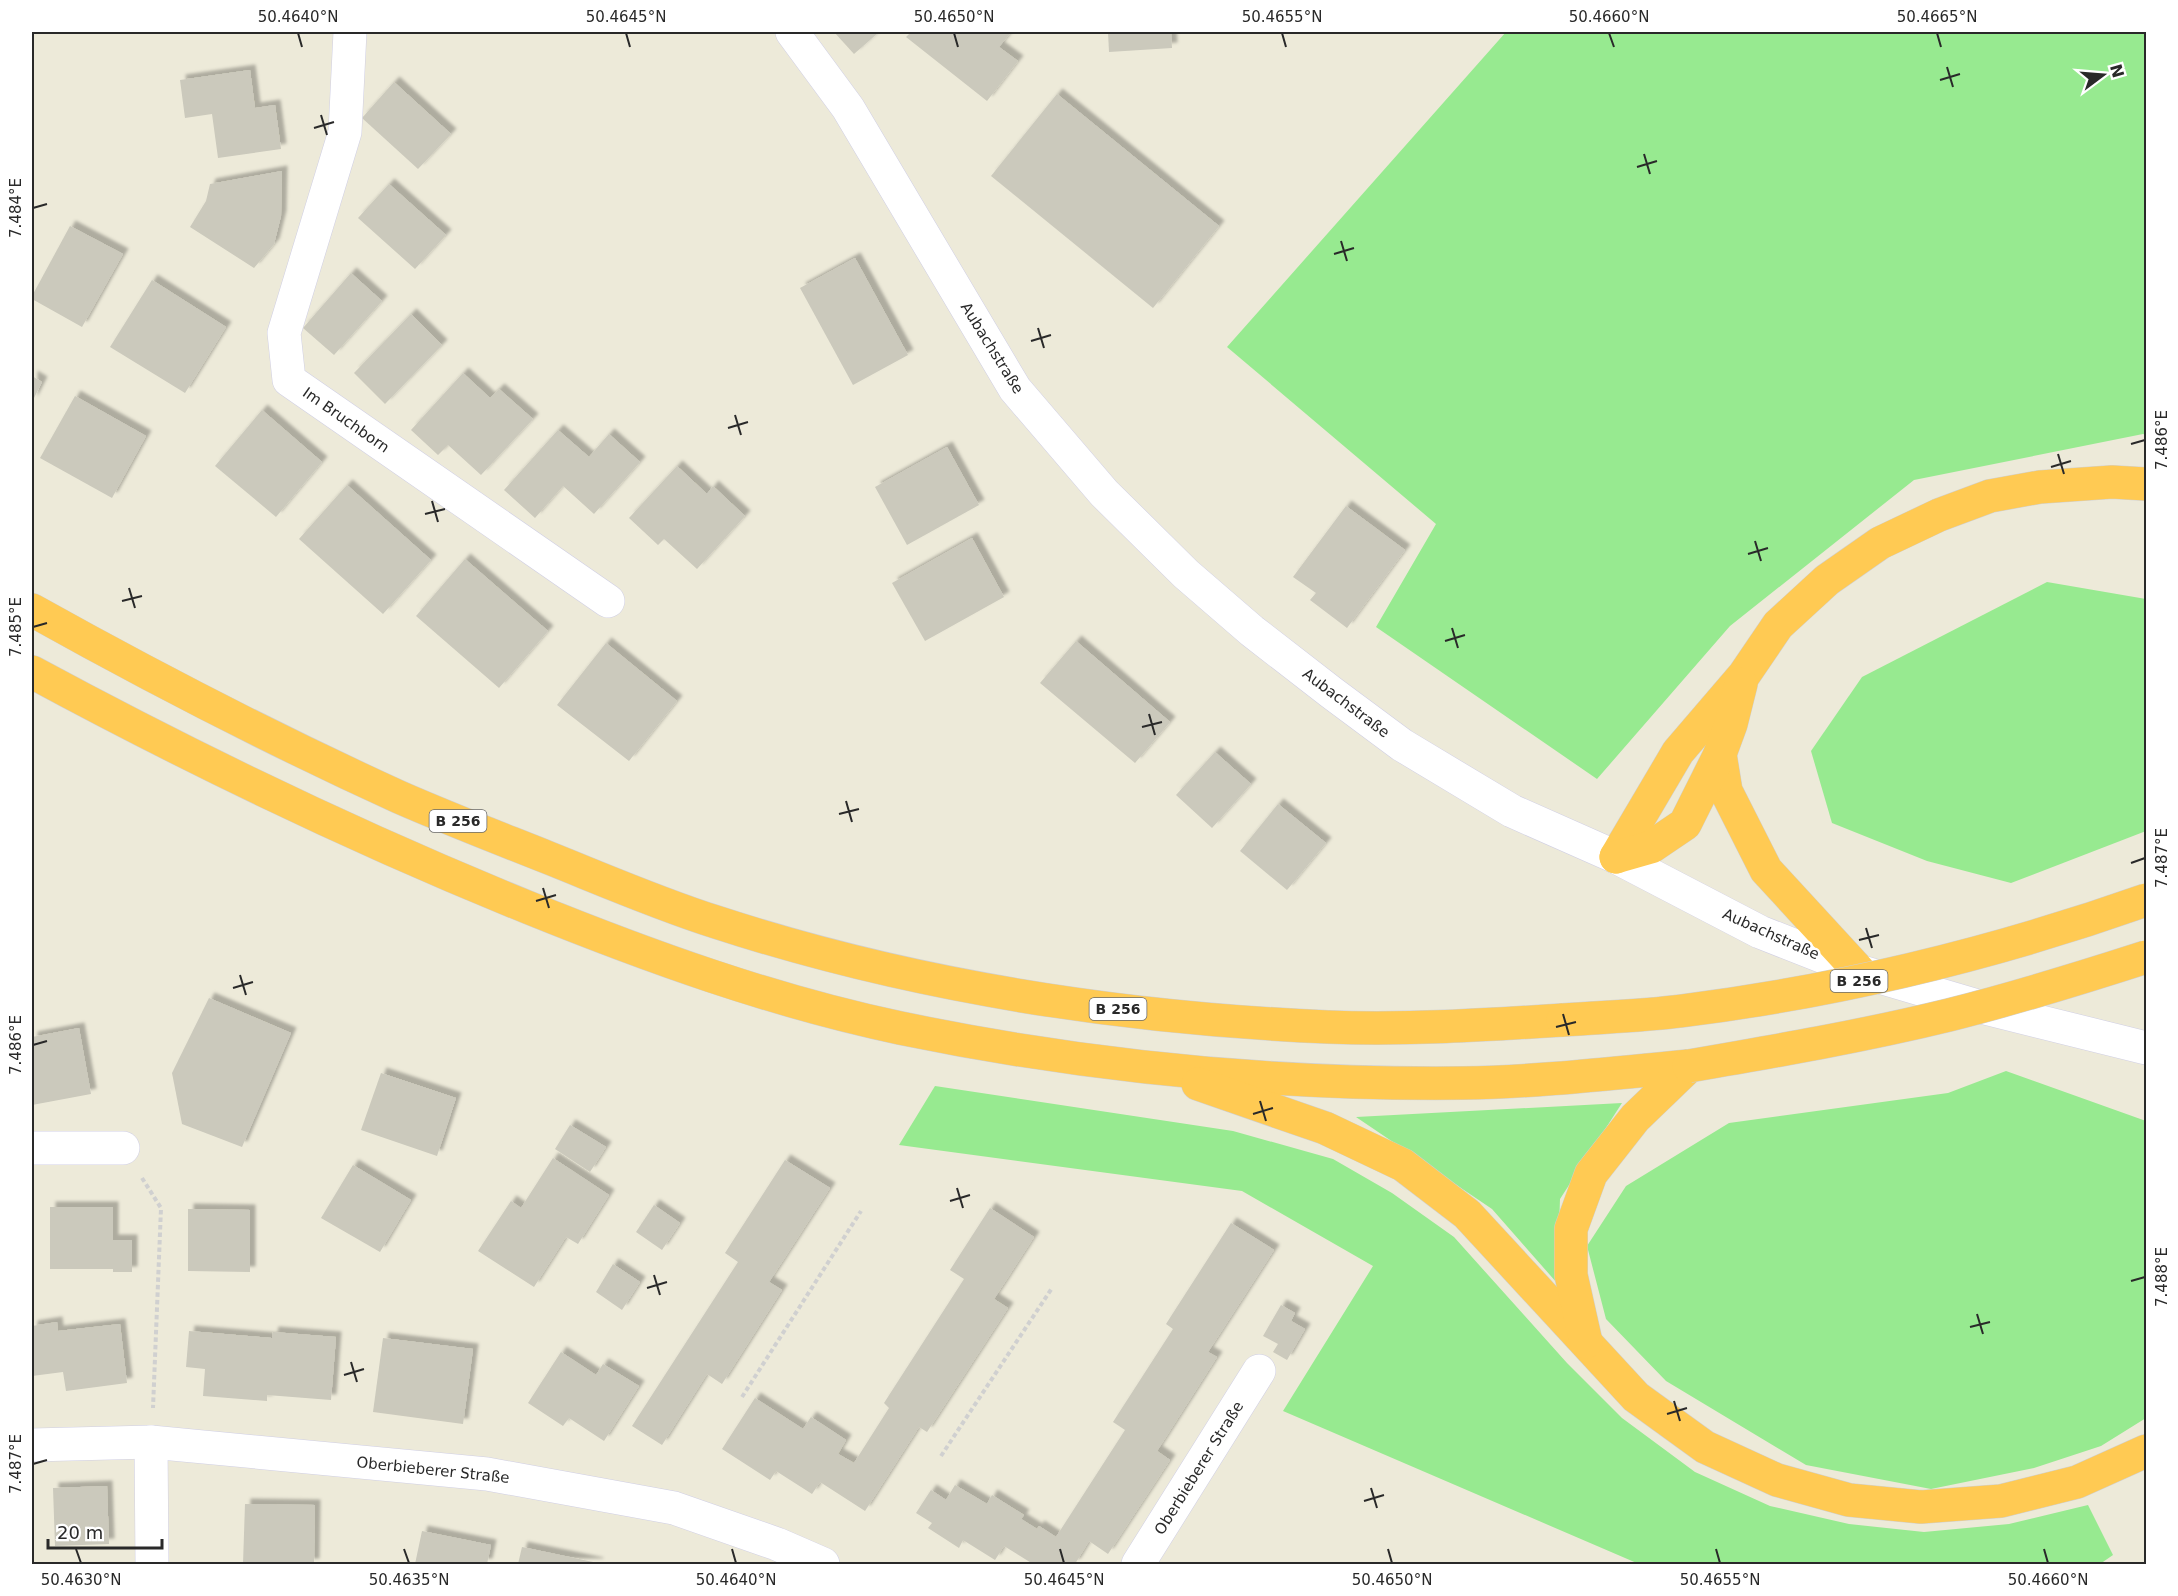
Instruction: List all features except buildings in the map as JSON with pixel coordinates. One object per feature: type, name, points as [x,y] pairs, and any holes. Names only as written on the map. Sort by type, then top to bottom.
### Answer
[{"type":"highway","points":[[1616,857],[1678,752],[1744,675],[1778,625],[1827,580],[1880,543],[1939,515],[1990,496],[2040,488],[2112,482],[2146,484]]},
{"type":"highway","name":"B 256","points":[[32,610],[271,737],[402,798],[715,922],[908,973],[1088,1005],[1221,1020],[1330,1027],[1462,1027],[1679,1012],[1756,1001],[1937,964],[2023,940],[2146,900]]},
{"type":"highway","points":[[32,672],[245,784],[383,848],[594,934],[694,971],[802,1004],[897,1027],[1082,1059],[1221,1074],[1333,1081],[1466,1083],[1569,1077],[1689,1066],[1849,1038],[1949,1015],[2038,991],[2146,957]]},
{"type":"highway","points":[[1616,857],[1651,847],[1685,824],[1720,754],[1731,724],[1744,675]]},
{"type":"highway","points":[[1720,754],[1726,791],[1766,870],[1859,971]]},
{"type":"highway","points":[[1145,1065],[1325,1128],[1403,1165],[1467,1214],[1636,1397],[1705,1447],[1777,1480],[1849,1500],[1921,1507],[2001,1501],[2077,1482],[2146,1451]]},
{"type":"highway","points":[[1586,1343],[1571,1275],[1571,1229],[1591,1174],[1635,1118],[1689,1066]]},
{"type":"street","name":"Im Bruchborn","points":[[350,32],[345,132],[284,333],[289,380],[608,601]]},
{"type":"street","name":"Aubachstraße","points":[[792,32],[848,108],[1015,389],[1104,493],[1186,574],[1252,631],[1332,693],[1402,745],[1512,811],[1616,857],[1760,932],[1859,971],[1981,1007],[2146,1048]]},
{"type":"street","points":[[32,1148],[123,1149]]},
{"type":"street","name":"Oberbieberer Straße","points":[[1138,1564],[1259,1371]]},
{"type":"street","points":[[152,1442],[152,1564]]},
{"type":"street","name":"Oberbieberer Straße","points":[[32,1445],[152,1442],[487,1474],[674,1508],[777,1544],[823,1564]]},
{"type":"path","points":[[123,1149],[161,1208],[152,1442]]},
{"type":"path","points":[[742,1397],[861,1211]]},
{"type":"path","points":[[940,1456],[1052,1288]]},
{"type":"green space","points":[[1506,32],[2146,32],[2146,435],[1914,480],[1730,626],[1597,779],[1376,627],[1436,524],[1227,347]]},
{"type":"green space","points":[[2047,582],[2146,599],[2146,831],[2011,883],[1927,861],[1832,823],[1811,751],[1862,677]]},
{"type":"green space","points":[[2006,1071],[2146,1121],[2146,1418],[2101,1446],[2034,1468],[1931,1489],[1806,1465],[1666,1381],[1606,1319],[1587,1246],[1626,1186],[1729,1123],[1948,1093]]},
{"type":"green space","points":[[935,1086],[1233,1131],[1333,1159],[1392,1193],[1454,1237],[1567,1363],[1622,1418],[1695,1472],[1770,1506],[1849,1524],[1924,1532],[2009,1524],[2088,1505],[2113,1555],[2100,1564],[1639,1564],[1283,1411],[1373,1266],[1242,1191],[899,1145]]},
{"type":"green space","points":[[1622,1103],[1560,1199],[1557,1283],[1492,1209],[1356,1117]]}]
